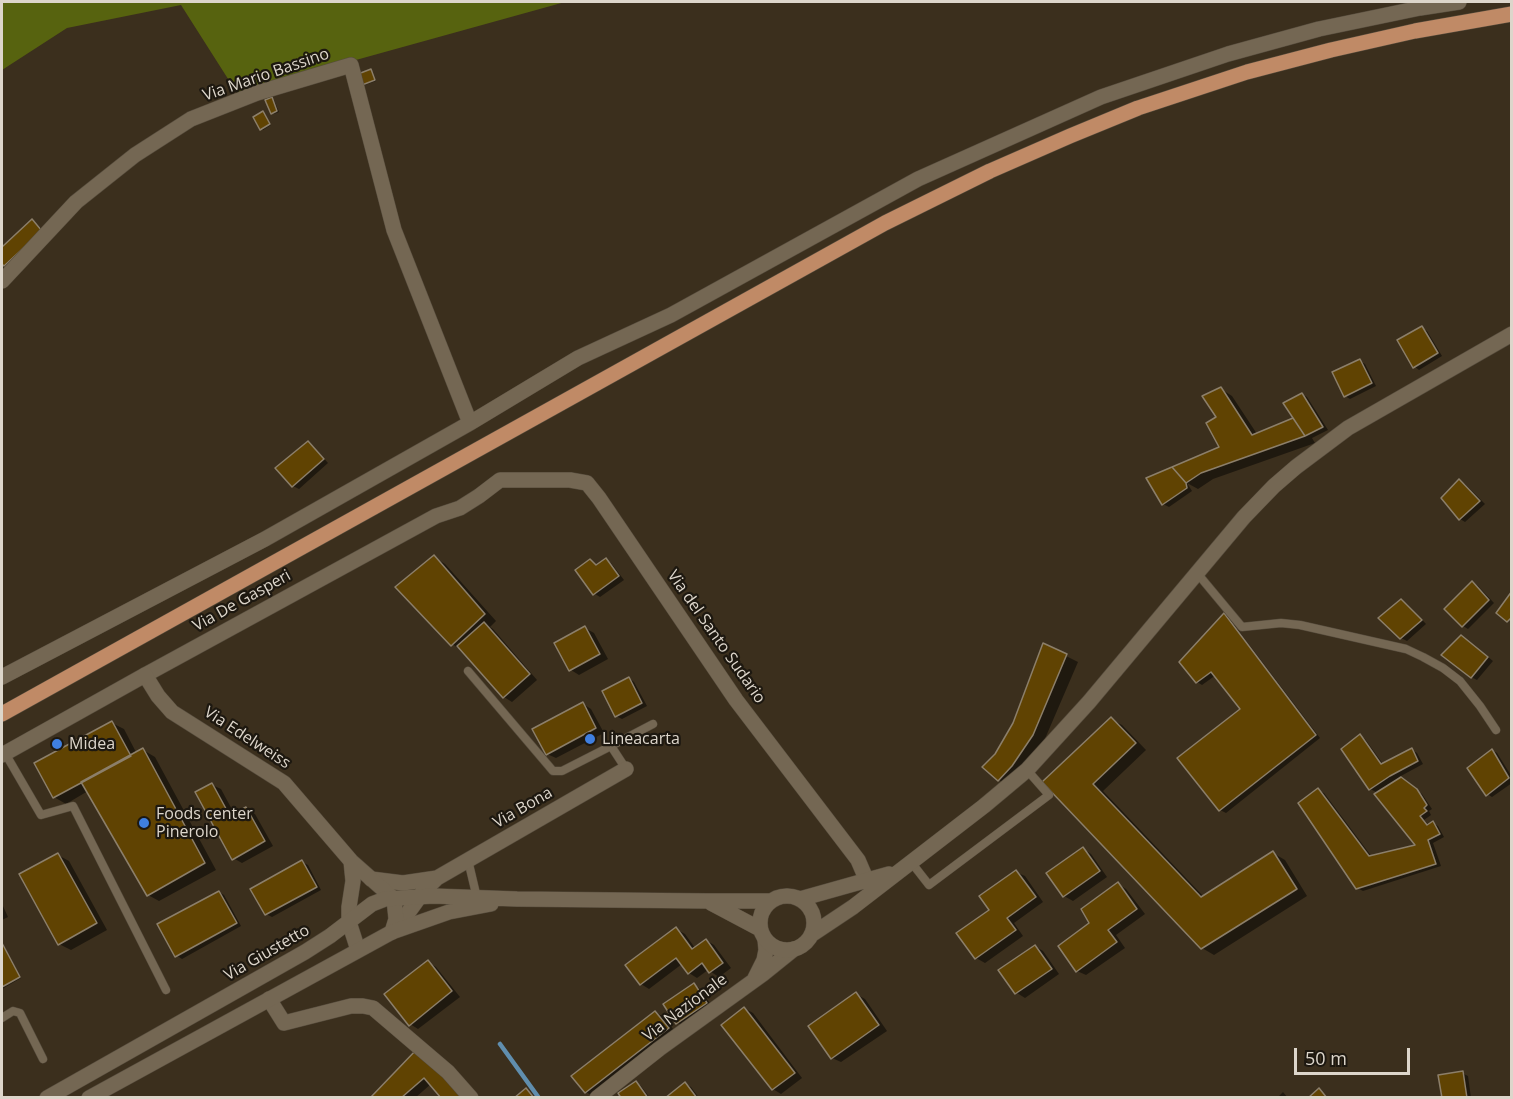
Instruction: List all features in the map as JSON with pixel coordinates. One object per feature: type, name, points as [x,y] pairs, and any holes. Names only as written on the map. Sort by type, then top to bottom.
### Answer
[{"type":"main road","points":[[2,714],[874,229],[990,171],[1138,108],[1247,72],[1331,50],[1512,14]]},
{"type":"main road","points":[[2,709],[27,700]]},
{"type":"street","points":[[2,677],[265,539],[470,423],[578,358],[671,315],[918,179],[1101,97],[1228,54],[1319,29],[1459,2]]},
{"type":"street","name":"Via Mario Bassino","points":[[2,281],[76,202],[135,156],[191,119],[257,93],[351,65],[394,231],[470,423]]},
{"type":"street","points":[[762,934],[771,945],[778,949],[794,949],[801,946],[811,935],[853,907],[984,806],[1027,770],[1089,702],[1244,517],[1274,486],[1348,428],[1512,334]]},
{"type":"street","name":"Via De Gasperi","points":[[3,754],[436,516],[460,508],[500,480]]},
{"type":"street","name":"Via del Santo Sudario","points":[[500,480],[570,480],[587,483],[736,700],[858,860],[867,881]]},
{"type":"street","name":"Via Edelweiss","points":[[146,675],[158,696],[172,711],[284,783],[351,861],[394,899]]},
{"type":"street","name":"Via Bona","points":[[437,878],[626,769]]},
{"type":"street","points":[[351,861],[353,881],[349,922],[358,950]]},
{"type":"street","points":[[753,980],[764,960],[766,950],[759,921],[765,906],[771,901],[785,896],[800,899],[898,872]]},
{"type":"street","points":[[371,879],[403,883],[437,878]]},
{"type":"street","points":[[392,932],[437,878]]},
{"type":"street","name":"Via Giustetto","points":[[47,1098],[305,952],[372,904],[385,899],[433,896],[771,901]]},
{"type":"street","points":[[392,932],[396,919],[394,899]]},
{"type":"street","name":"Via Giustetto","points":[[89,1098],[392,932],[449,912],[517,899]]},
{"type":"street","points":[[800,899],[811,911],[814,919],[811,935]]},
{"type":"street","name":"Via Giustetto","points":[[708,901],[762,934]]},
{"type":"street","name":"Via Nazionale","points":[[597,1098],[659,1049],[763,975],[794,949]]},
{"type":"street","points":[[269,999],[284,1023],[351,1006],[373,1008],[448,1072],[471,1098]]},
{"type":"lane","points":[[1197,573],[1242,627],[1281,623],[1300,626],[1406,649],[1424,657],[1460,681],[1496,730]]},
{"type":"lane","points":[[468,671],[553,771],[562,771],[653,724]]},
{"type":"lane","points":[[611,747],[626,769]]},
{"type":"lane","points":[[3,754],[41,815],[73,806],[166,990]]},
{"type":"lane","points":[[911,862],[929,885],[1049,795],[1027,770]]},
{"type":"lane","points":[[468,860],[477,898]]},
{"type":"lane","points":[[2,1018],[13,1011],[20,1013],[43,1059]]},
{"type":"green space","points":[[2,2],[565,2],[237,93],[181,5],[67,28],[2,70]]},
{"type":"building","points":[[371,69],[375,80],[362,85],[358,74]]},
{"type":"building","points":[[272,97],[277,111],[271,114],[265,100]]},
{"type":"building","points":[[263,111],[270,124],[260,130],[253,117]]},
{"type":"building","points":[[32,219],[42,231],[4,266],[2,247]]},
{"type":"building","points":[[1422,326],[1438,353],[1413,368],[1397,340]]},
{"type":"building","points":[[1360,359],[1372,383],[1344,397],[1332,372]]},
{"type":"building","points":[[1221,387],[1252,435],[1293,418],[1305,436],[1201,473],[1186,483],[1172,467],[1219,447],[1206,423],[1216,417],[1202,396]]},
{"type":"building","points":[[1302,393],[1323,427],[1305,436],[1283,403]]},
{"type":"building","points":[[308,441],[324,459],[292,487],[275,468]]},
{"type":"building","points":[[1172,467],[1186,483],[1187,488],[1162,505],[1146,478]]},
{"type":"building","points":[[1459,479],[1480,501],[1459,520],[1441,498]]},
{"type":"building","points":[[434,555],[485,614],[451,646],[395,587]]},
{"type":"building","points":[[606,558],[619,576],[593,595],[575,570],[590,559],[596,565]]},
{"type":"building","points":[[1472,581],[1489,600],[1462,627],[1444,609]]},
{"type":"building","points":[[1512,591],[1512,617],[1507,622],[1496,613]]},
{"type":"building","points":[[1401,599],[1422,620],[1400,639],[1378,618]]},
{"type":"building","points":[[1224,613],[1316,735],[1219,811],[1177,758],[1240,709],[1211,672],[1196,683],[1179,662]]},
{"type":"building","points":[[484,622],[530,674],[503,698],[457,646]]},
{"type":"building","points":[[585,626],[600,654],[569,671],[554,643]]},
{"type":"building","points":[[1461,635],[1488,657],[1471,678],[1441,655]]},
{"type":"building","points":[[1043,643],[1067,654],[1033,735],[1012,766],[998,781],[982,767],[995,754],[1013,723]]},
{"type":"building","points":[[629,677],[642,703],[615,717],[602,691]]},
{"type":"building","points":[[583,702],[596,728],[546,755],[532,729]]},
{"type":"building","points":[[1111,717],[1136,743],[1093,784],[1201,897],[1273,851],[1297,889],[1201,949],[1042,782]]},
{"type":"building","points":[[112,721],[131,756],[53,798],[34,763]]},
{"type":"building","points":[[1360,734],[1381,764],[1412,748],[1418,761],[1369,790],[1341,749]]},
{"type":"building","name":"Foods center Pinerolo","points":[[143,748],[205,863],[147,896],[81,782]]},
{"type":"building","points":[[1492,749],[1509,778],[1486,796],[1467,768]]},
{"type":"building","points":[[1401,777],[1417,789],[1427,805],[1424,808],[1427,811],[1420,816],[1427,825],[1433,821],[1440,834],[1428,840],[1436,864],[1356,889],[1298,803],[1318,788],[1369,856],[1415,845],[1374,794]]},
{"type":"building","points":[[212,783],[230,816],[246,807],[265,841],[232,860],[195,792]]},
{"type":"building","points":[[1083,847],[1100,871],[1063,897],[1046,873]]},
{"type":"building","points":[[58,853],[97,923],[58,945],[19,874]]},
{"type":"building","points":[[302,860],[317,887],[265,915],[250,889]]},
{"type":"building","points":[[1016,870],[1036,897],[1007,918],[1016,930],[975,959],[956,933],[989,910],[979,896]]},
{"type":"building","points":[[1118,882],[1137,909],[1108,930],[1117,942],[1076,972],[1058,946],[1089,923],[1081,909]]},
{"type":"building","points":[[219,891],[237,923],[175,957],[157,924]]},
{"type":"building","points":[[676,927],[692,949],[706,939],[723,963],[709,973],[702,963],[688,974],[676,958],[640,985],[625,965]]},
{"type":"building","points":[[2,943],[20,977],[2,987]]},
{"type":"building","points":[[1035,945],[1052,969],[1015,994],[998,970]]},
{"type":"building","points":[[428,960],[452,991],[409,1026],[384,994]]},
{"type":"building","points":[[694,983],[707,1003],[676,1024],[663,1004]]},
{"type":"building","points":[[856,992],[879,1025],[831,1059],[808,1026]]},
{"type":"building","points":[[744,1007],[795,1073],[772,1090],[721,1025]]},
{"type":"building","points":[[655,1011],[669,1028],[585,1093],[571,1076]]},
{"type":"building","points":[[418,1048],[467,1098],[441,1098],[424,1078],[401,1098],[370,1098]]},
{"type":"building","points":[[1463,1071],[1467,1098],[1442,1098],[1438,1075]]},
{"type":"building","points":[[636,1081],[648,1098],[621,1098],[618,1093]]},
{"type":"building","points":[[685,1082],[697,1098],[665,1098]]},
{"type":"building","points":[[526,1088],[534,1098],[514,1098]]},
{"type":"building","points":[[1319,1088],[1327,1098],[1308,1098]]},
{"type":"waterway","points":[[500,1044],[539,1098]]},
{"type":"place","name":"Lineacarta","points":[[590,739]]},
{"type":"place","name":"Midea","points":[[57,744]]},
{"type":"place","name":"Foods center Pinerolo","points":[[144,823]]}]
